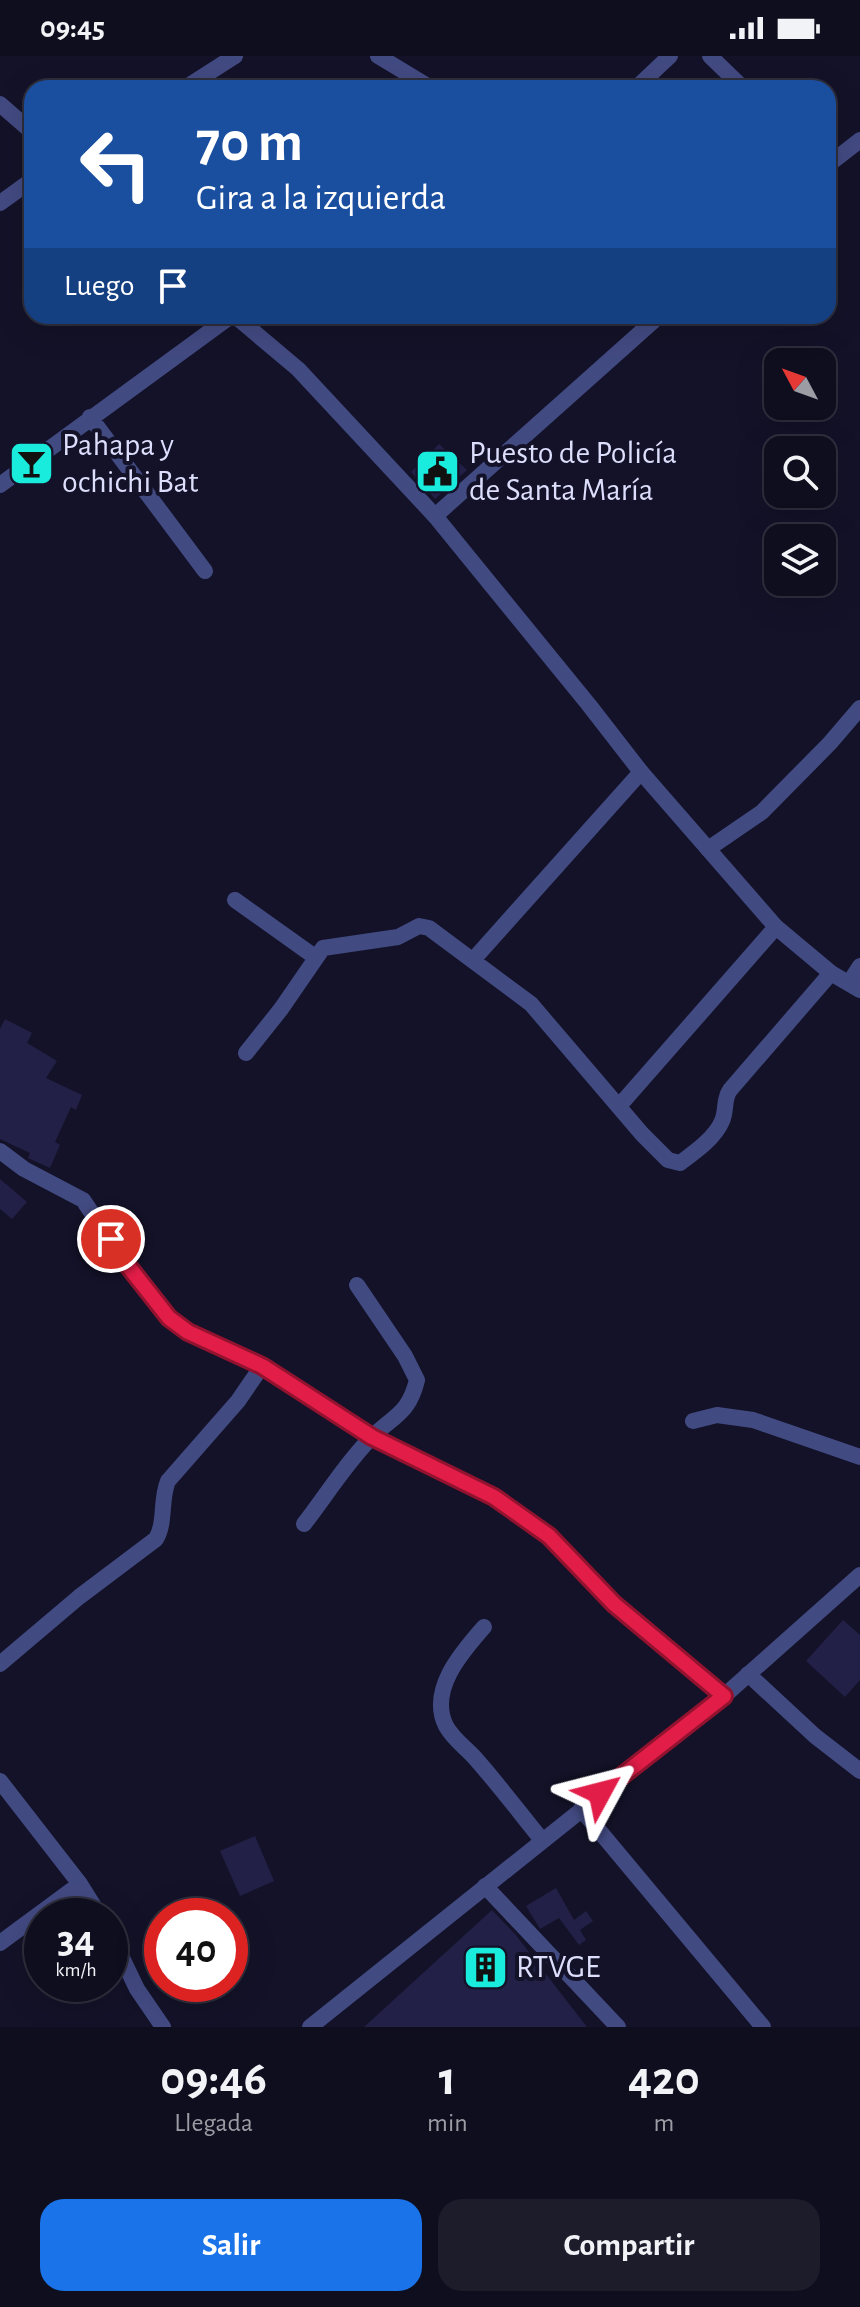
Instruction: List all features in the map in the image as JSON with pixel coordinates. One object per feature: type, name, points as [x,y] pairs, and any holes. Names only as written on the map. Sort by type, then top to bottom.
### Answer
[{"type":"street","points":[[198,80],[235,56]]},
{"type":"street","points":[[378,56],[418,80]]},
{"type":"street","points":[[644,80],[670,56]]},
{"type":"street","points":[[710,56],[735,80]]},
{"type":"street","points":[[0,104],[24,125]]},
{"type":"street","points":[[836,159],[860,140]]},
{"type":"street","points":[[0,203],[24,186]]},
{"type":"street","points":[[0,485],[222,324]]},
{"type":"street","points":[[243,324],[298,369],[435,516],[641,772],[776,927],[831,973],[854,986],[860,966]]},
{"type":"street","points":[[435,516],[650,324]]},
{"type":"street","points":[[90,417],[205,571]]},
{"type":"street","points":[[708,849],[762,812],[860,708]]},
{"type":"street","points":[[473,960],[641,772]]},
{"type":"street","points":[[235,900],[315,957]]},
{"type":"street","points":[[246,1053],[323,948],[398,937],[419,926],[429,928],[531,1004],[642,1134],[668,1160],[680,1163],[722,1123],[730,1090],[831,973]]},
{"type":"street","points":[[620,1105],[776,927]]},
{"type":"street","points":[[0,1151],[24,1169],[83,1200],[125,1262],[169,1318],[188,1332],[262,1366],[372,1437],[494,1497],[549,1536],[614,1604],[724,1696]]},
{"type":"street","points":[[304,1524],[372,1437],[400,1416],[410,1403],[417,1380],[405,1356],[357,1285]]},
{"type":"street","points":[[0,1664],[79,1597],[156,1539],[162,1529],[163,1493],[168,1481],[238,1401],[262,1366]]},
{"type":"street","points":[[693,1421],[717,1415],[753,1420],[860,1457]]},
{"type":"street","points":[[310,2027],[724,1696],[860,1575]]},
{"type":"street","points":[[484,1627],[455,1660],[442,1696],[444,1723],[542,1840]]},
{"type":"street","points":[[748,1674],[815,1736],[860,1771]]},
{"type":"street","points":[[0,1781],[89,1898]]},
{"type":"street","points":[[581,1809],[763,2027]]},
{"type":"street","points":[[0,1943],[80,1884]]},
{"type":"street","points":[[485,1886],[618,2027]]},
{"type":"street","points":[[128,1970],[163,2027]]},
{"type":"building","name":"Puesto de Policía de Santa María","points":[[439,444],[467,470],[435,499],[411,472]]},
{"type":"building","points":[[5,1019],[32,1033],[27,1043],[57,1061],[46,1078],[82,1095],[76,1110],[71,1107],[55,1142],[60,1145],[50,1168],[28,1158],[30,1153],[0,1139],[0,1029]]},
{"type":"building","points":[[0,1179],[27,1202],[12,1219],[0,1209]]},
{"type":"building","points":[[843,1620],[860,1635],[860,1680],[845,1697],[806,1661]]},
{"type":"building","points":[[255,1836],[274,1881],[240,1896],[220,1851]]},
{"type":"building","points":[[556,1888],[574,1920],[586,1911],[593,1921],[580,1930],[586,1940],[579,1945],[559,1918],[540,1929],[526,1906]]},
{"type":"building","name":"RTVGE","points":[[492,1910],[515,1934],[587,2027],[364,2027]]},
{"type":"place","name":"Pahapa y ochichi Bat","points":[[31,463]]},
{"type":"place","name":"Puesto de Policía de Santa María","points":[[438,471]]},
{"type":"place","name":"RTVGE","points":[[485,1967]]},
{"type":"route","points":[[111,1239],[169,1318],[188,1332],[262,1366],[372,1437],[494,1497],[549,1536],[614,1604],[724,1696],[600,1793]]}]
